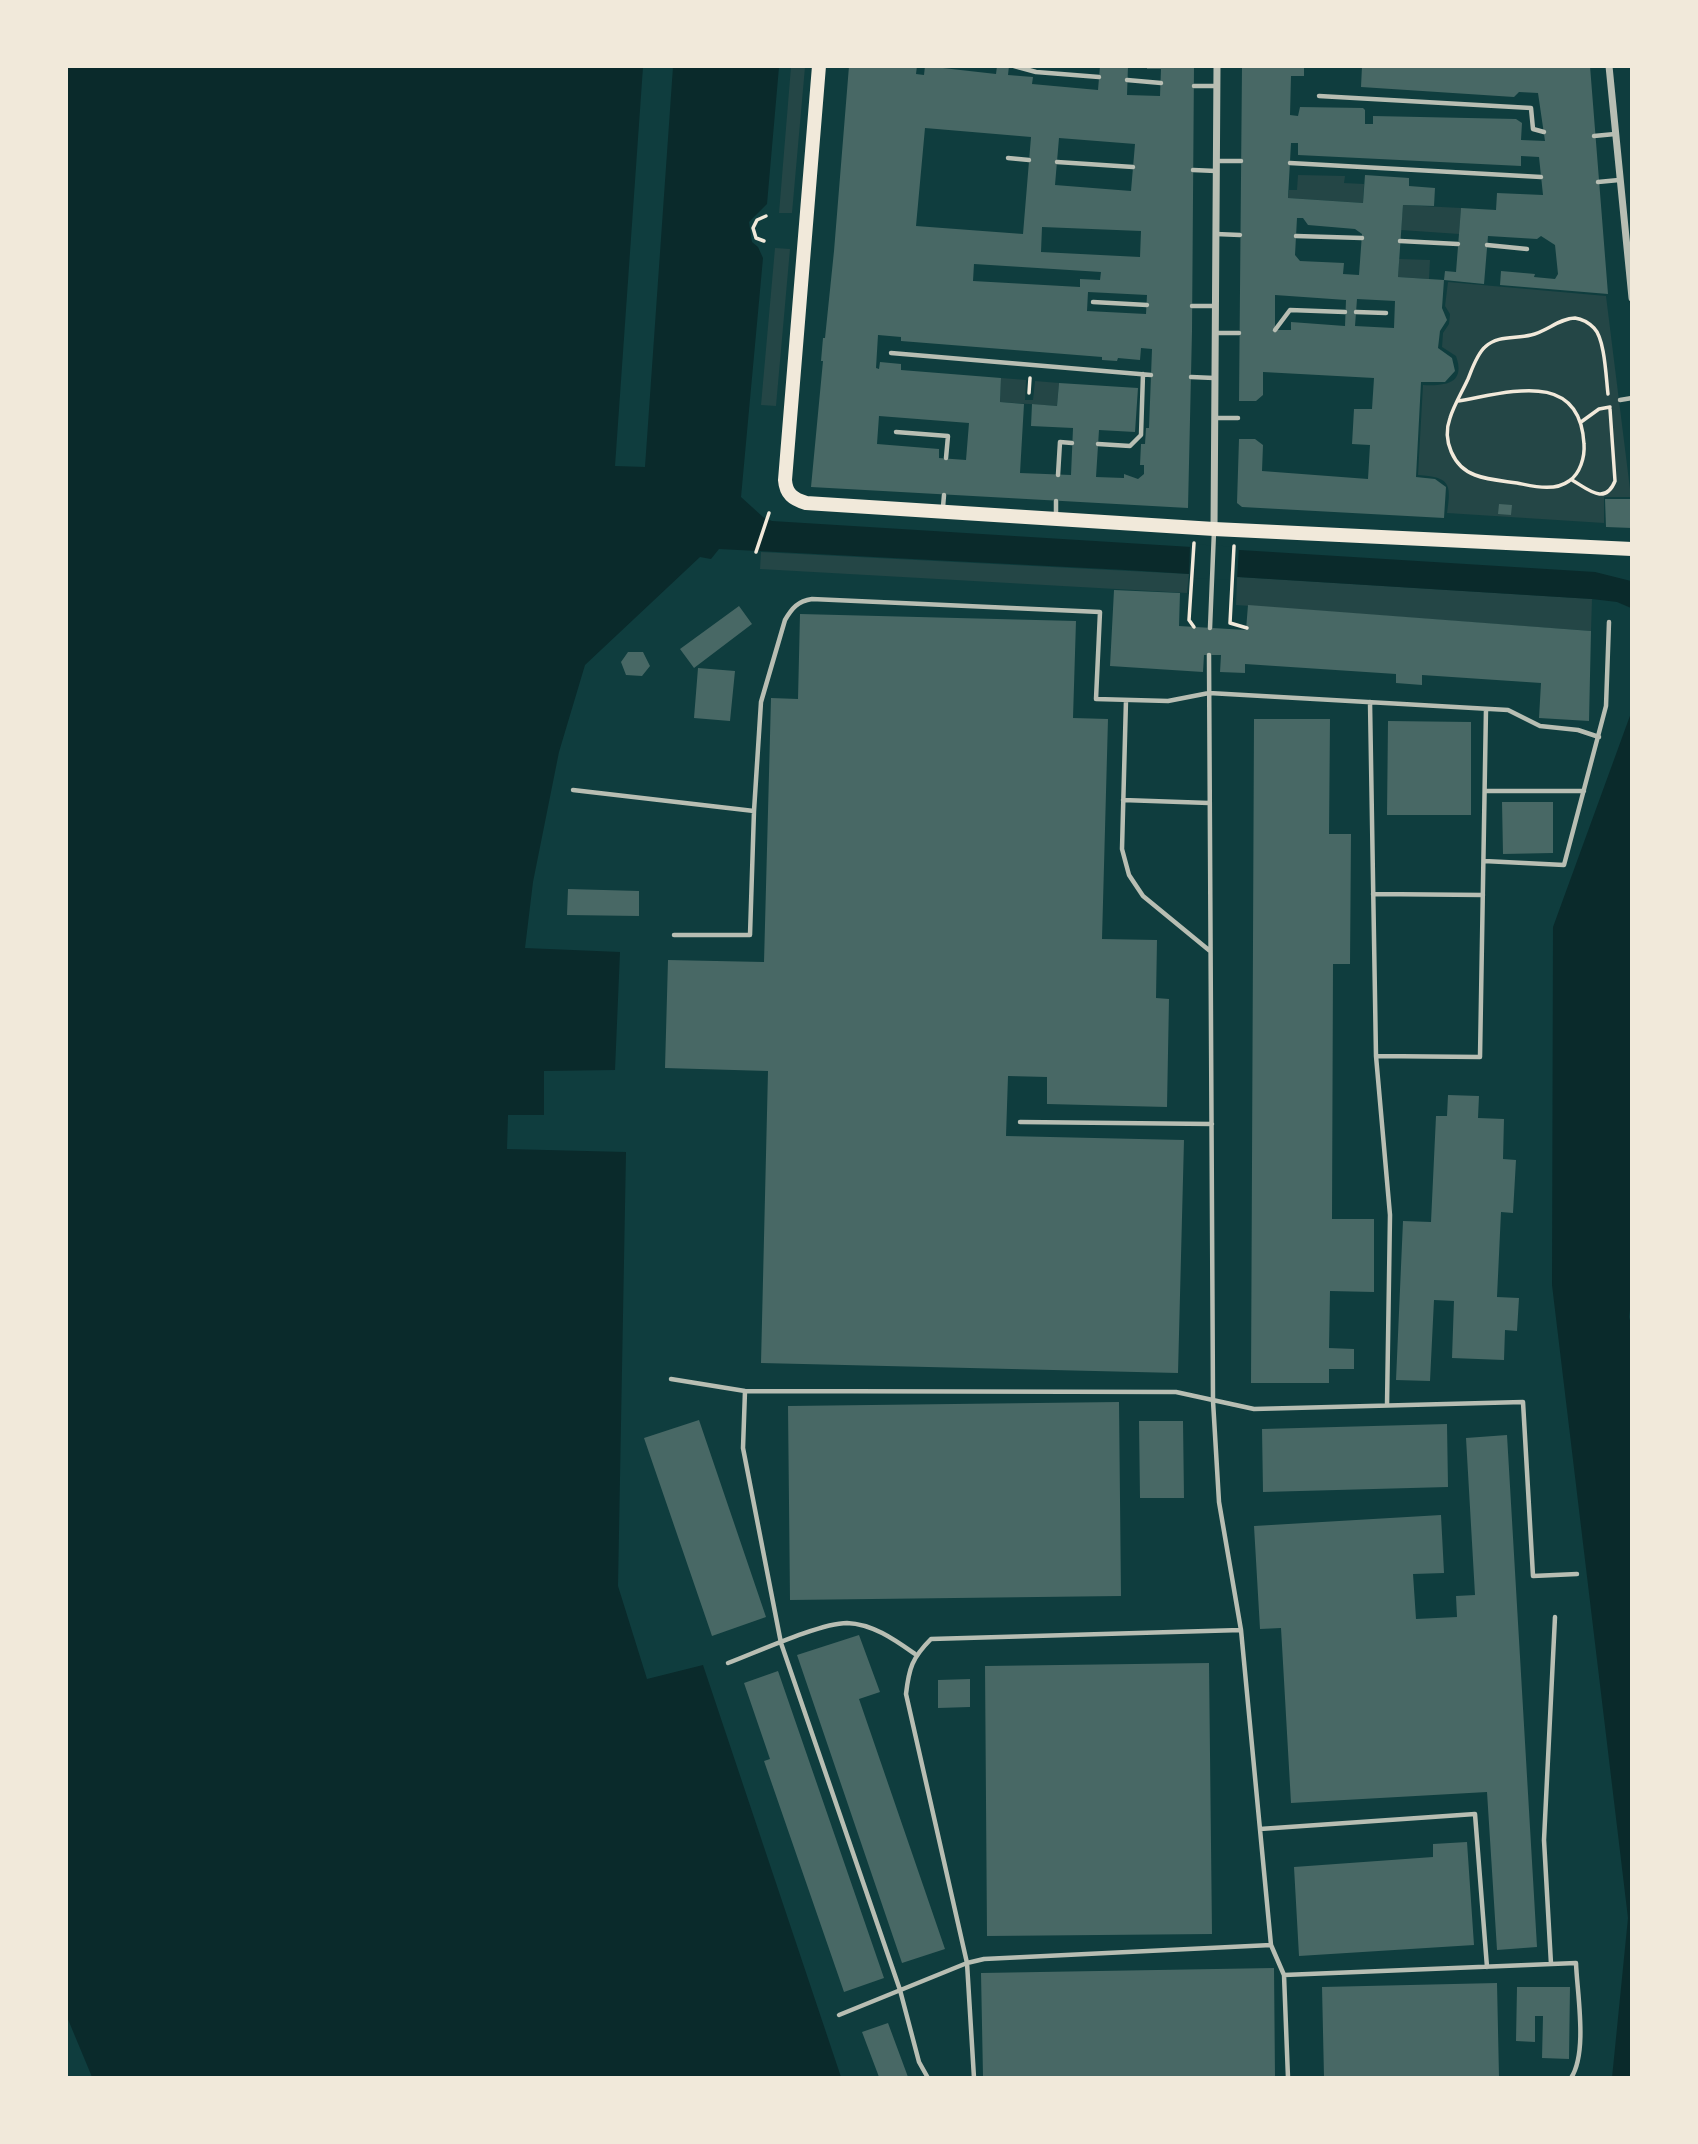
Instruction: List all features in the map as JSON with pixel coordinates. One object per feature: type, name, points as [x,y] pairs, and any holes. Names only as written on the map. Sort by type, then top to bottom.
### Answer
[{"type":"main road","points":[[819,66],[785,480],[787,490],[794,498],[806,503],[1214,529],[1632,549]]},
{"type":"street","points":[[1214,529],[1217,66]]},
{"type":"street","points":[[1609,66],[1632,298]]},
{"type":"lane","points":[[1014,66],[1036,72],[1099,77]]},
{"type":"lane","points":[[1127,80],[1161,83]]},
{"type":"lane","points":[[1194,86],[1217,86]]},
{"type":"lane","points":[[1319,96],[1531,108],[1534,130],[1544,132]]},
{"type":"lane","points":[[1594,136],[1615,134]]},
{"type":"lane","points":[[1008,158],[1029,160]]},
{"type":"lane","points":[[1216,161],[1241,161]]},
{"type":"lane","points":[[1057,162],[1133,167]]},
{"type":"lane","points":[[1290,163],[1541,177]]},
{"type":"lane","points":[[1193,170],[1216,171]]},
{"type":"lane","points":[[1598,182],[1619,180]]},
{"type":"lane","points":[[1216,234],[1240,235]]},
{"type":"lane","points":[[1296,236],[1362,239]]},
{"type":"lane","points":[[1400,240],[1458,244]]},
{"type":"lane","points":[[1487,245],[1527,249]]},
{"type":"lane","points":[[1093,302],[1147,305]]},
{"type":"lane","points":[[1192,306],[1216,306]]},
{"type":"lane","points":[[1275,330],[1290,310],[1345,312]]},
{"type":"lane","points":[[1356,312],[1386,313]]},
{"type":"lane","points":[[1216,333],[1239,333]]},
{"type":"lane","points":[[891,353],[1151,375]]},
{"type":"lane","points":[[1098,444],[1130,446],[1141,435],[1143,374]]},
{"type":"lane","points":[[1191,377],[1215,378]]},
{"type":"lane","points":[[1620,400],[1632,398]]},
{"type":"lane","points":[[1215,418],[1238,418]]},
{"type":"lane","points":[[896,432],[948,436],[946,458]]},
{"type":"lane","points":[[1058,475],[1060,442],[1072,443]]},
{"type":"lane","points":[[943,512],[944,495]]},
{"type":"lane","points":[[1056,501],[1056,519]]},
{"type":"lane","points":[[1210,628],[1214,529]]},
{"type":"lane","points":[[674,935],[750,935],[761,702],[785,620],[792,608],[802,601],[1100,612],[1097,699],[1168,701],[1209,693],[1507,710],[1540,726],[1578,730],[1599,737]]},
{"type":"lane","points":[[1484,861],[1564,865],[1606,706],[1609,622]]},
{"type":"lane","points":[[1209,655],[1213,1401],[1219,1502],[1241,1630],[1271,1945],[1284,1975],[1288,2077]]},
{"type":"lane","points":[[1126,700],[1122,849],[1129,875],[1143,896],[1210,951]]},
{"type":"lane","points":[[1370,702],[1376,1056],[1390,1216],[1387,1405]]},
{"type":"lane","points":[[1376,1056],[1480,1058],[1486,709]]},
{"type":"lane","points":[[573,790],[754,811]]},
{"type":"lane","points":[[1485,791],[1584,791]]},
{"type":"lane","points":[[1123,800],[1209,803]]},
{"type":"lane","points":[[1373,894],[1483,895]]},
{"type":"lane","points":[[1020,1122],[1212,1124]]},
{"type":"lane","points":[[671,1379],[745,1391],[1176,1392],[1254,1409],[1523,1402],[1533,1576],[1577,1574]]},
{"type":"lane","points":[[745,1391],[743,1448],[781,1643],[900,1990],[919,2062],[928,2077]]},
{"type":"lane","points":[[1551,1964],[1544,1840],[1555,1616]]},
{"type":"lane","points":[[728,1663],[827,1627],[847,1623],[886,1634],[915,1654]]},
{"type":"lane","points":[[974,2077],[967,1963],[906,1694],[915,1654],[931,1639],[1241,1630]]},
{"type":"lane","points":[[1260,1829],[1475,1814],[1487,1967]]},
{"type":"lane","points":[[839,2015],[967,1963],[984,1959],[1271,1945]]},
{"type":"lane","points":[[1284,1975],[1576,1963],[1580,2043],[1575,2071],[1571,2077]]},
{"type":"path","points":[[764,241],[756,238],[753,228],[757,220],[766,216]]},
{"type":"path","points":[[1458,401],[1531,389],[1550,392],[1565,400],[1581,422],[1585,452],[1572,480],[1561,486],[1541,487],[1476,476],[1461,468],[1452,454],[1447,436],[1449,420],[1458,401],[1484,347],[1498,339],[1532,335],[1566,319],[1587,321],[1596,329],[1600,340],[1610,407],[1615,481],[1611,491],[1604,495],[1572,480]]},
{"type":"path","points":[[1581,422],[1599,409],[1610,407]]},
{"type":"path","points":[[756,552],[769,513]]},
{"type":"path","points":[[1194,544],[1189,620],[1194,627]]},
{"type":"path","points":[[1234,547],[1230,623],[1247,628]]},
{"type":"shaded area","points":[[66,67],[779,67],[767,204],[749,222],[752,242],[758,247],[763,258],[741,497],[763,517],[772,521],[1595,572],[1631,581],[1631,608],[1617,602],[1592,599],[1126,570],[719,549],[711,559],[700,557],[585,665],[559,752],[533,882],[525,948],[620,952],[615,1070],[544,1071],[544,1115],[508,1115],[507,1149],[626,1152],[618,1586],[647,1679],[703,1665],[841,2077],[67,2077]]},
{"type":"shaded area","points":[[791,67],[805,67],[792,213],[779,213]]},
{"type":"shaded area","points":[[1298,175],[1345,176],[1344,183],[1364,184],[1363,203],[1288,198],[1289,190],[1297,190]]},
{"type":"shaded area","points":[[1403,205],[1461,208],[1459,234],[1401,230]]},
{"type":"shaded area","points":[[775,248],[790,249],[776,406],[761,405]]},
{"type":"shaded area","points":[[1399,259],[1430,260],[1429,279],[1398,277]]},
{"type":"shaded area","points":[[1448,282],[1606,296],[1631,497],[1604,497],[1604,523],[1447,513],[1449,495],[1446,484],[1436,478],[1418,475],[1423,385],[1446,384],[1456,378],[1458,372],[1456,356],[1442,347],[1443,333],[1449,324],[1450,314],[1445,306]]},
{"type":"shaded area","points":[[1001,378],[1026,380],[1025,400],[1033,400],[1035,381],[1059,383],[1057,406],[1000,402]]},
{"type":"shaded area","points":[[761,552],[1189,574],[1187,593],[760,569]]},
{"type":"shaded area","points":[[1237,577],[1592,599],[1591,631],[1236,605]]},
{"type":"shaded area","points":[[1631,713],[1632,1295],[1629,1317],[1632,1328],[1632,2077],[1612,2078],[1628,1918],[1552,1285],[1553,927]]},
{"type":"pier","points":[[643,67],[673,67],[645,467],[615,466]]},
{"type":"pier","points":[[1190,544],[1239,547],[1237,580],[1189,578]]},
{"type":"pier","points":[[67,2017],[92,2077],[67,2077]]},
{"type":"building","points":[[849,66],[917,66],[916,74],[924,75],[925,66],[996,74],[997,66],[1009,66],[1008,75],[1033,77],[1032,84],[1098,90],[1100,66],[1128,66],[1127,95],[1160,96],[1161,69],[1147,69],[1147,66],[1194,66],[1188,508],[811,487],[823,338],[834,251]],"holes":[[[925,128],[1031,137],[1023,234],[916,226]],[[1059,138],[1135,144],[1131,191],[1055,185]],[[1042,227],[1141,231],[1140,257],[1041,252]],[[974,264],[1101,272],[1100,280],[1080,279],[1080,287],[973,281]],[[1088,292],[1147,295],[1146,314],[1087,311]],[[878,335],[901,337],[901,341],[1102,357],[1102,360],[1117,361],[1118,358],[1140,360],[1141,348],[1152,349],[1149,428],[1146,428],[1145,444],[1141,444],[1140,465],[1144,465],[1144,474],[1138,479],[1124,474],[1124,478],[1096,477],[1099,430],[1135,432],[1138,388],[1059,383],[1057,406],[1032,404],[1031,426],[1073,428],[1071,475],[1020,473],[1024,404],[1000,402],[1001,378],[901,370],[901,364],[880,362],[879,369],[876,368]],[[879,416],[969,423],[966,460],[939,458],[939,449],[877,444]]]},
{"type":"building","points":[[1242,66],[1304,66],[1304,76],[1291,76],[1290,115],[1298,116],[1300,107],[1363,108],[1365,124],[1373,124],[1373,116],[1516,119],[1522,123],[1521,140],[1545,141],[1538,93],[1519,92],[1514,97],[1361,87],[1362,66],[1590,66],[1608,294],[1500,285],[1501,271],[1555,279],[1558,274],[1555,245],[1541,236],[1537,239],[1488,236],[1484,284],[1444,280],[1442,308],[1447,320],[1440,331],[1438,348],[1452,358],[1455,371],[1445,382],[1421,382],[1416,477],[1435,479],[1446,487],[1444,518],[1242,507],[1237,503],[1239,439],[1255,439],[1263,445],[1262,471],[1368,479],[1370,445],[1352,444],[1354,409],[1372,409],[1374,378],[1263,372],[1263,395],[1256,401],[1239,401]],"holes":[[[1291,143],[1298,143],[1298,155],[1521,166],[1521,156],[1539,157],[1543,195],[1497,193],[1496,210],[1461,208],[1456,272],[1445,271],[1444,280],[1398,277],[1403,205],[1434,206],[1435,188],[1409,186],[1409,178],[1365,175],[1363,203],[1288,198]],[[1297,218],[1303,218],[1308,225],[1355,229],[1362,234],[1359,275],[1343,274],[1344,263],[1300,261],[1295,255]],[[1275,295],[1346,300],[1345,326],[1291,322],[1291,330],[1275,330]],[[1357,299],[1395,301],[1394,328],[1355,326]]]},
{"type":"building","points":[[1605,499],[1632,499],[1632,528],[1606,527]]},
{"type":"building","points":[[1499,504],[1512,505],[1511,515],[1498,514]]},
{"type":"building","points":[[1114,590],[1180,593],[1179,626],[1246,630],[1248,605],[1591,631],[1589,721],[1539,718],[1541,683],[1422,675],[1422,685],[1396,683],[1396,674],[1245,664],[1245,673],[1220,672],[1221,655],[1204,655],[1203,672],[1110,666]]},
{"type":"building","points":[[739,606],[752,624],[694,668],[680,649]]},
{"type":"building","points":[[800,614],[1076,621],[1073,718],[1108,719],[1102,939],[1157,940],[1156,998],[1169,999],[1167,1107],[1047,1104],[1047,1077],[1008,1076],[1006,1136],[1184,1140],[1178,1373],[761,1363],[768,1071],[665,1068],[668,960],[764,962],[771,698],[798,699]]},
{"type":"building","points":[[628,652],[643,652],[650,666],[642,676],[626,675],[621,662]]},
{"type":"building","points":[[698,668],[735,671],[730,721],[694,718]]},
{"type":"building","points":[[1254,719],[1330,719],[1329,834],[1351,834],[1350,964],[1333,964],[1332,1219],[1374,1219],[1374,1292],[1330,1291],[1329,1348],[1354,1349],[1354,1369],[1329,1369],[1329,1383],[1251,1383]]},
{"type":"building","points":[[1388,721],[1471,722],[1471,815],[1387,815]]},
{"type":"building","points":[[1502,802],[1553,802],[1553,853],[1503,854]]},
{"type":"building","points":[[568,889],[639,891],[639,916],[567,915]]},
{"type":"building","points":[[1448,1095],[1479,1096],[1478,1118],[1504,1119],[1503,1159],[1516,1160],[1513,1213],[1501,1212],[1497,1297],[1519,1298],[1517,1331],[1505,1330],[1504,1360],[1452,1358],[1454,1301],[1434,1300],[1430,1381],[1396,1380],[1403,1221],[1431,1222],[1436,1116],[1447,1116]]},
{"type":"building","points":[[1119,1402],[1121,1596],[790,1600],[788,1406]]},
{"type":"building","points":[[699,1420],[766,1617],[712,1636],[644,1438]]},
{"type":"building","points":[[1139,1421],[1183,1421],[1184,1498],[1140,1498]]},
{"type":"building","points":[[1447,1424],[1448,1487],[1263,1492],[1262,1429]]},
{"type":"building","points":[[1507,1435],[1537,1947],[1497,1950],[1487,1792],[1291,1803],[1281,1628],[1260,1629],[1254,1526],[1441,1515],[1444,1573],[1413,1574],[1416,1619],[1457,1617],[1456,1596],[1475,1595],[1466,1438]]},
{"type":"building","points":[[859,1635],[880,1692],[859,1699],[945,1949],[902,1963],[797,1655]]},
{"type":"building","points":[[1209,1663],[1212,1934],[987,1936],[985,1666]]},
{"type":"building","points":[[778,1671],[884,1978],[844,1992],[764,1761],[770,1759],[744,1683]]},
{"type":"building","points":[[970,1679],[970,1707],[938,1708],[938,1680]]},
{"type":"building","points":[[1467,1842],[1474,1945],[1299,1956],[1294,1867],[1433,1857],[1433,1844]]},
{"type":"building","points":[[1274,1968],[1275,2077],[983,2077],[981,1973]]},
{"type":"building","points":[[1497,1983],[1499,2077],[1324,2077],[1322,1987]]},
{"type":"building","points":[[1517,1987],[1570,1987],[1569,2059],[1542,2058],[1543,2016],[1535,2016],[1535,2042],[1516,2041]]},
{"type":"building","points":[[888,2023],[908,2077],[879,2077],[862,2032]]}]
